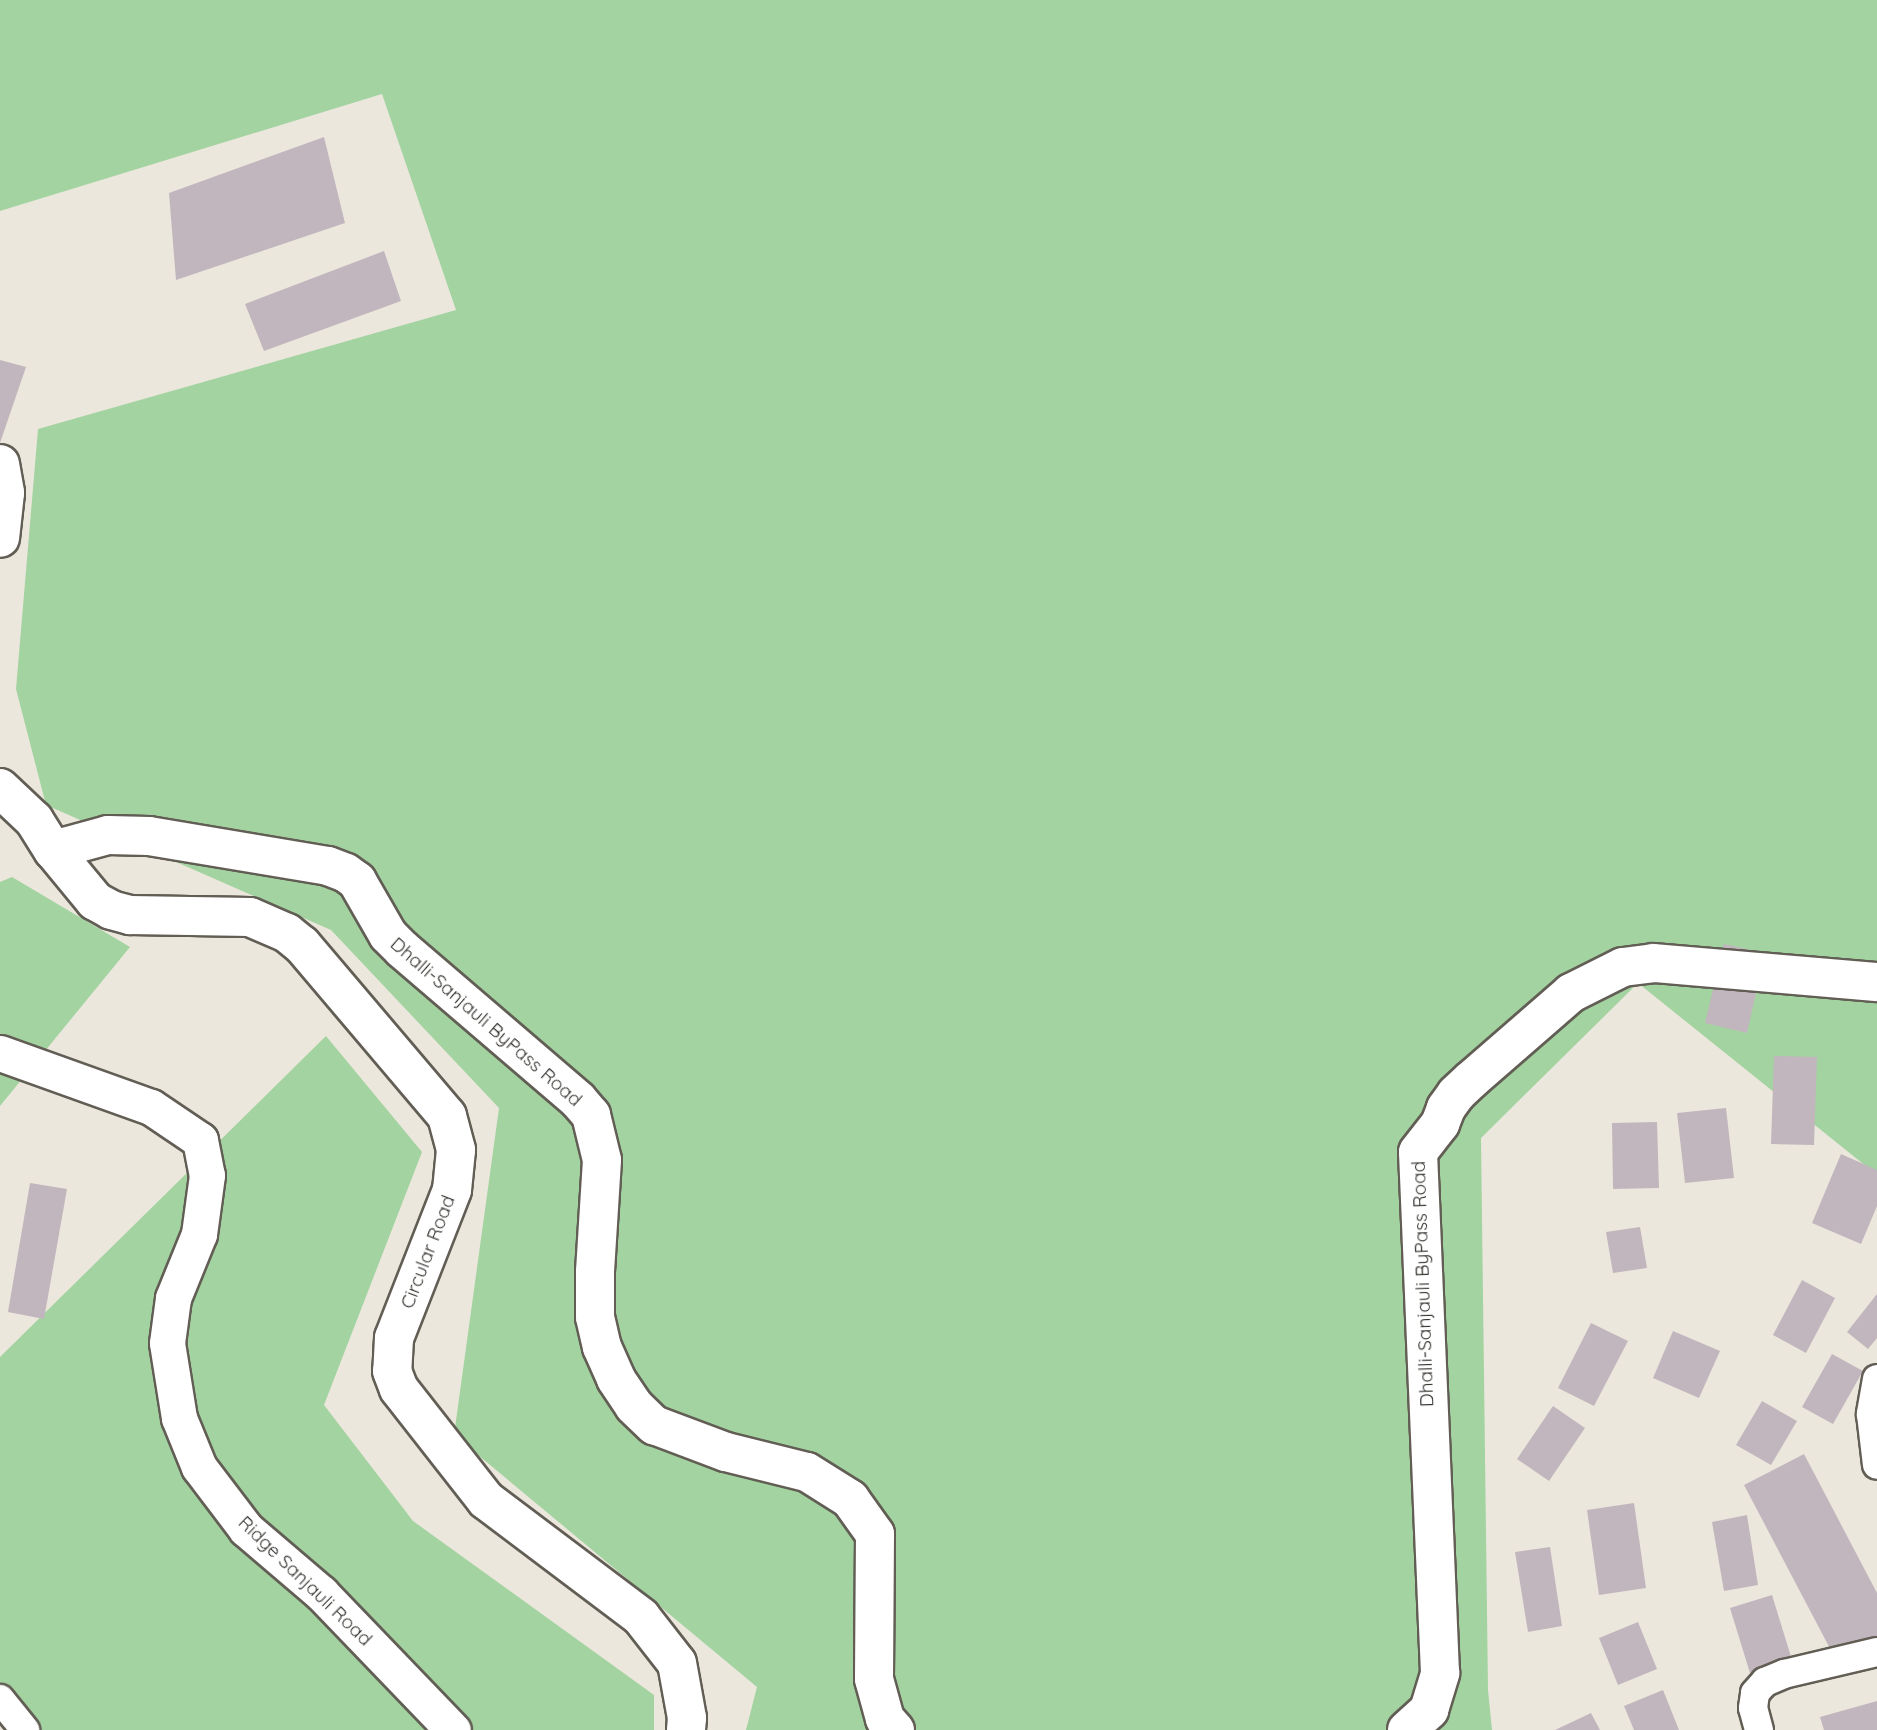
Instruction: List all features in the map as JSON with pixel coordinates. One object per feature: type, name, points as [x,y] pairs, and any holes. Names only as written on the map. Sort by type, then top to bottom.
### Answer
[{"type":"main road","points":[[0,464],[5,493],[0,538]]},
{"type":"main road","name":"Circular Road","points":[[0,788],[34,820],[53,850],[94,901],[111,910],[130,915],[238,916],[287,933],[302,945],[447,1116],[456,1150],[452,1190],[394,1338],[392,1370],[399,1389],[486,1500],[641,1617],[677,1663],[687,1718],[686,1730]]},
{"type":"main road","name":"Dhalli-Sanjauli ByPass Road","points":[[53,850],[108,835],[149,836],[328,866],[346,873],[358,881],[388,935],[402,949],[578,1100],[590,1115],[603,1160],[594,1272],[595,1317],[602,1347],[616,1379],[634,1406],[654,1425],[726,1452],[807,1472],[850,1499],[875,1534],[874,1679],[885,1719],[895,1730]]},
{"type":"main road","name":"Dhalli-Sanjauli ByPass Road","points":[[1407,1730],[1429,1710],[1440,1673],[1418,1152],[1440,1124],[1446,1108],[1456,1094],[1471,1080],[1571,993],[1623,967],[1654,963],[1877,982]]},
{"type":"street","name":"Ridge Sanjauli Road","points":[[0,1053],[151,1107],[200,1140],[207,1175],[200,1234],[173,1298],[167,1343],[179,1418],[200,1467],[246,1529],[321,1593],[453,1730]]},
{"type":"street","points":[[1877,1379],[1871,1414],[1877,1465]]},
{"type":"street","points":[[1759,1730],[1753,1708],[1755,1693],[1765,1682],[1784,1674],[1877,1652]]},
{"type":"street","points":[[0,1699],[25,1730]]},
{"type":"green space","points":[[0,0],[1877,0],[1877,1175],[1638,983],[1481,1138],[1488,1690],[1492,1730],[746,1730],[757,1687],[454,1435],[499,1108],[331,930],[46,805],[16,689],[38,429],[456,310],[382,94],[0,211]]},
{"type":"green space","points":[[12,877],[130,947],[0,1106],[0,882]]},
{"type":"green space","points":[[326,1036],[422,1152],[324,1405],[413,1521],[654,1695],[654,1730],[34,1730],[0,1690],[0,1357]]},
{"type":"building","points":[[324,137],[345,223],[176,280],[169,193]]},
{"type":"building","points":[[384,251],[401,301],[264,351],[245,304]]},
{"type":"building","points":[[0,360],[26,367],[0,443]]},
{"type":"building","points":[[1724,944],[1765,953],[1747,1033],[1705,1023]]},
{"type":"building","points":[[1774,1056],[1817,1057],[1814,1145],[1771,1144]]},
{"type":"building","points":[[1726,1108],[1734,1178],[1685,1183],[1677,1113]]},
{"type":"building","points":[[1657,1122],[1659,1188],[1613,1189],[1612,1123]]},
{"type":"building","points":[[1841,1154],[1877,1170],[1877,1206],[1861,1244],[1812,1223]]},
{"type":"building","points":[[30,1183],[67,1189],[44,1319],[8,1312]]},
{"type":"building","points":[[1640,1227],[1647,1268],[1613,1273],[1606,1232]]},
{"type":"building","points":[[1802,1280],[1835,1298],[1806,1353],[1773,1335]]},
{"type":"building","points":[[1877,1294],[1877,1338],[1868,1349],[1847,1332]]},
{"type":"building","points":[[1591,1323],[1628,1341],[1594,1406],[1558,1388]]},
{"type":"building","points":[[1673,1331],[1720,1351],[1699,1398],[1653,1378]]},
{"type":"building","points":[[1832,1354],[1863,1371],[1833,1424],[1802,1407]]},
{"type":"building","points":[[1762,1401],[1797,1421],[1771,1465],[1736,1445]]},
{"type":"building","points":[[1553,1406],[1585,1428],[1549,1481],[1517,1459]]},
{"type":"building","points":[[1804,1454],[1877,1593],[1877,1636],[1835,1658],[1744,1485]]},
{"type":"building","points":[[1634,1503],[1646,1588],[1599,1595],[1587,1510]]},
{"type":"building","points":[[1747,1515],[1758,1585],[1724,1591],[1712,1522]]},
{"type":"building","points":[[1550,1547],[1562,1626],[1528,1632],[1515,1552]]},
{"type":"building","points":[[1772,1595],[1792,1660],[1750,1673],[1730,1608]]},
{"type":"building","points":[[1638,1622],[1657,1669],[1618,1685],[1599,1638]]},
{"type":"building","points":[[1663,1690],[1679,1730],[1634,1730],[1624,1706]]},
{"type":"building","points":[[1877,1701],[1877,1730],[1824,1730],[1820,1717]]},
{"type":"building","points":[[1591,1713],[1600,1730],[1555,1730]]}]
